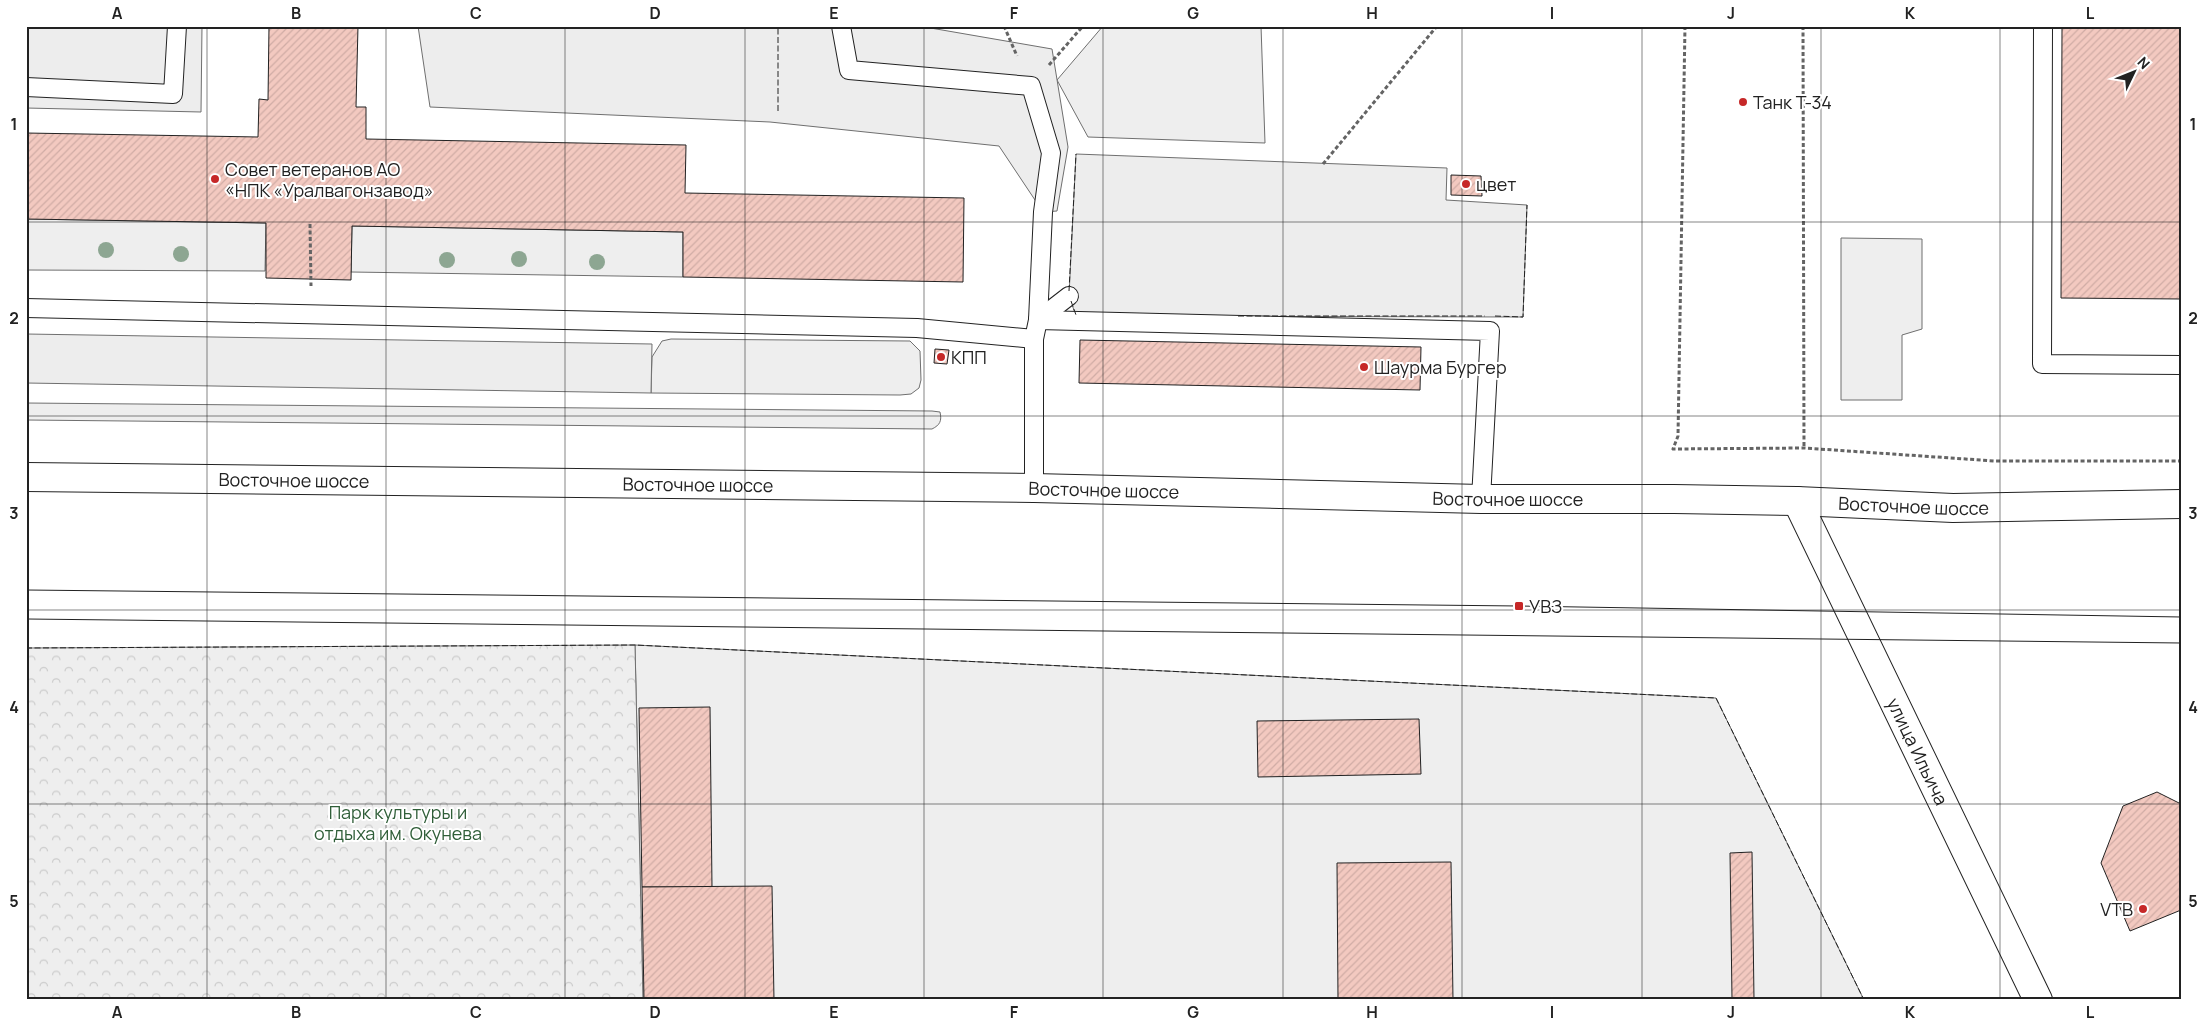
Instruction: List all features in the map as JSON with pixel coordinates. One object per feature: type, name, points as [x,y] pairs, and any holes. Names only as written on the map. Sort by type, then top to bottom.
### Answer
[{"type":"main road","name":"Восточное шоссе","points":[[26,477],[1034,488],[1481,499],[1797,501],[1953,508],[2181,504]]},
{"type":"main road","name":"улица Ильича","points":[[1797,501],[2038,1000]]},
{"type":"lane","points":[[26,87],[174,94],[177,26]]},
{"type":"lane","points":[[841,26],[849,70],[1031,86],[1051,153],[1042,212],[1038,320],[1034,339],[1034,488]]},
{"type":"lane","points":[[2043,26],[2042,364],[2181,365]]},
{"type":"lane","points":[[1038,320],[1069,296]]},
{"type":"lane","points":[[26,308],[917,328],[1034,339]]},
{"type":"lane","points":[[1038,320],[1491,323],[1481,499]]},
{"type":"path","points":[[1323,164],[1437,26]]},
{"type":"path","points":[[1685,26],[1678,436],[1673,449],[1804,448],[1995,461],[2181,461]]},
{"type":"path","points":[[1803,26],[1804,448]]},
{"type":"path","points":[[310,224],[311,292]]},
{"type":"green space","points":[[1103,26],[1261,26],[1265,143],[1088,137],[1057,80]]},
{"type":"green space","points":[[26,219],[266,223],[265,271],[26,270]]},
{"type":"green space","points":[[352,226],[683,232],[683,277],[351,272]]},
{"type":"green space","points":[[1841,238],[1922,239],[1922,329],[1902,335],[1902,400],[1841,400]]},
{"type":"green space","points":[[671,339],[910,341],[920,351],[921,380],[919,388],[911,394],[900,395],[651,393],[652,357],[662,341]]},
{"type":"green space","points":[[26,403],[932,411],[940,412],[941,418],[939,424],[932,429],[26,420]]},
{"type":"green space","points":[[635,645],[1716,698],[1864,1000],[643,1000]]},
{"type":"green space","name":"Парк культуры и отдыха им. Окунева","points":[[635,645],[643,1000],[26,1000],[26,648]]},
{"type":"shaded area","points":[[26,26],[202,26],[201,112],[26,108]]},
{"type":"shaded area","points":[[418,26],[919,26],[1052,49],[1068,147],[1057,211],[1043,212],[999,146],[770,122],[430,107]]},
{"type":"shaded area","points":[[1076,154],[1447,168],[1446,200],[1527,205],[1523,317],[1076,316],[1069,296]]},
{"type":"shaded area","points":[[26,334],[652,344],[651,393],[26,383]]},
{"type":"building","points":[[269,26],[358,26],[356,107],[366,107],[366,139],[686,145],[685,193],[964,198],[963,282],[683,277],[683,232],[352,226],[351,280],[266,278],[266,223],[26,219],[26,133],[258,137],[259,99],[268,100]]},
{"type":"building","points":[[2062,26],[2181,26],[2181,299],[2061,298]]},
{"type":"building","points":[[1451,175],[1481,176],[1482,196],[1451,195]]},
{"type":"building","points":[[1080,340],[1421,347],[1420,390],[1079,383]]},
{"type":"building","name":"КПП","points":[[935,349],[949,350],[947,364],[934,363]]},
{"type":"building","points":[[710,707],[712,887],[642,887],[639,708]]},
{"type":"building","points":[[1419,719],[1421,774],[1258,777],[1257,721]]},
{"type":"building","points":[[2157,792],[2181,804],[2181,910],[2130,931],[2101,863],[2123,806]]},
{"type":"building","points":[[1752,852],[1754,999],[1732,999],[1730,853]]},
{"type":"building","points":[[1451,862],[1453,1000],[1338,1000],[1337,863]]},
{"type":"building","points":[[772,886],[774,1000],[644,1000],[642,887]]},
{"type":"tram line","points":[[26,590],[1519,606],[2181,617]]},
{"type":"tram line","points":[[26,619],[2181,643]]},
{"type":"fence","points":[[778,26],[778,111]]},
{"type":"fence","points":[[1069,291],[1076,154]]},
{"type":"fence","points":[[1495,316],[1523,317],[1527,205]]},
{"type":"fence","points":[[1071,301],[1076,315]]},
{"type":"fence","points":[[1238,316],[1485,316]]},
{"type":"fence","points":[[26,648],[635,645],[1716,698],[1864,1000]]},
{"type":"place","name":"Танк Т-34","points":[[1743,102]]},
{"type":"place","name":"Совет ветеранов АО «НПК «Уралвагонзавод»","points":[[215,179]]},
{"type":"place","name":"цвет","points":[[1466,184]]},
{"type":"place","name":"КПП","points":[[941,357]]},
{"type":"place","name":"Шаурма Бургер","points":[[1364,367]]},
{"type":"place","name":"УВЗ","points":[[1519,606]]},
{"type":"place","name":"VTB","points":[[2143,909]]}]
